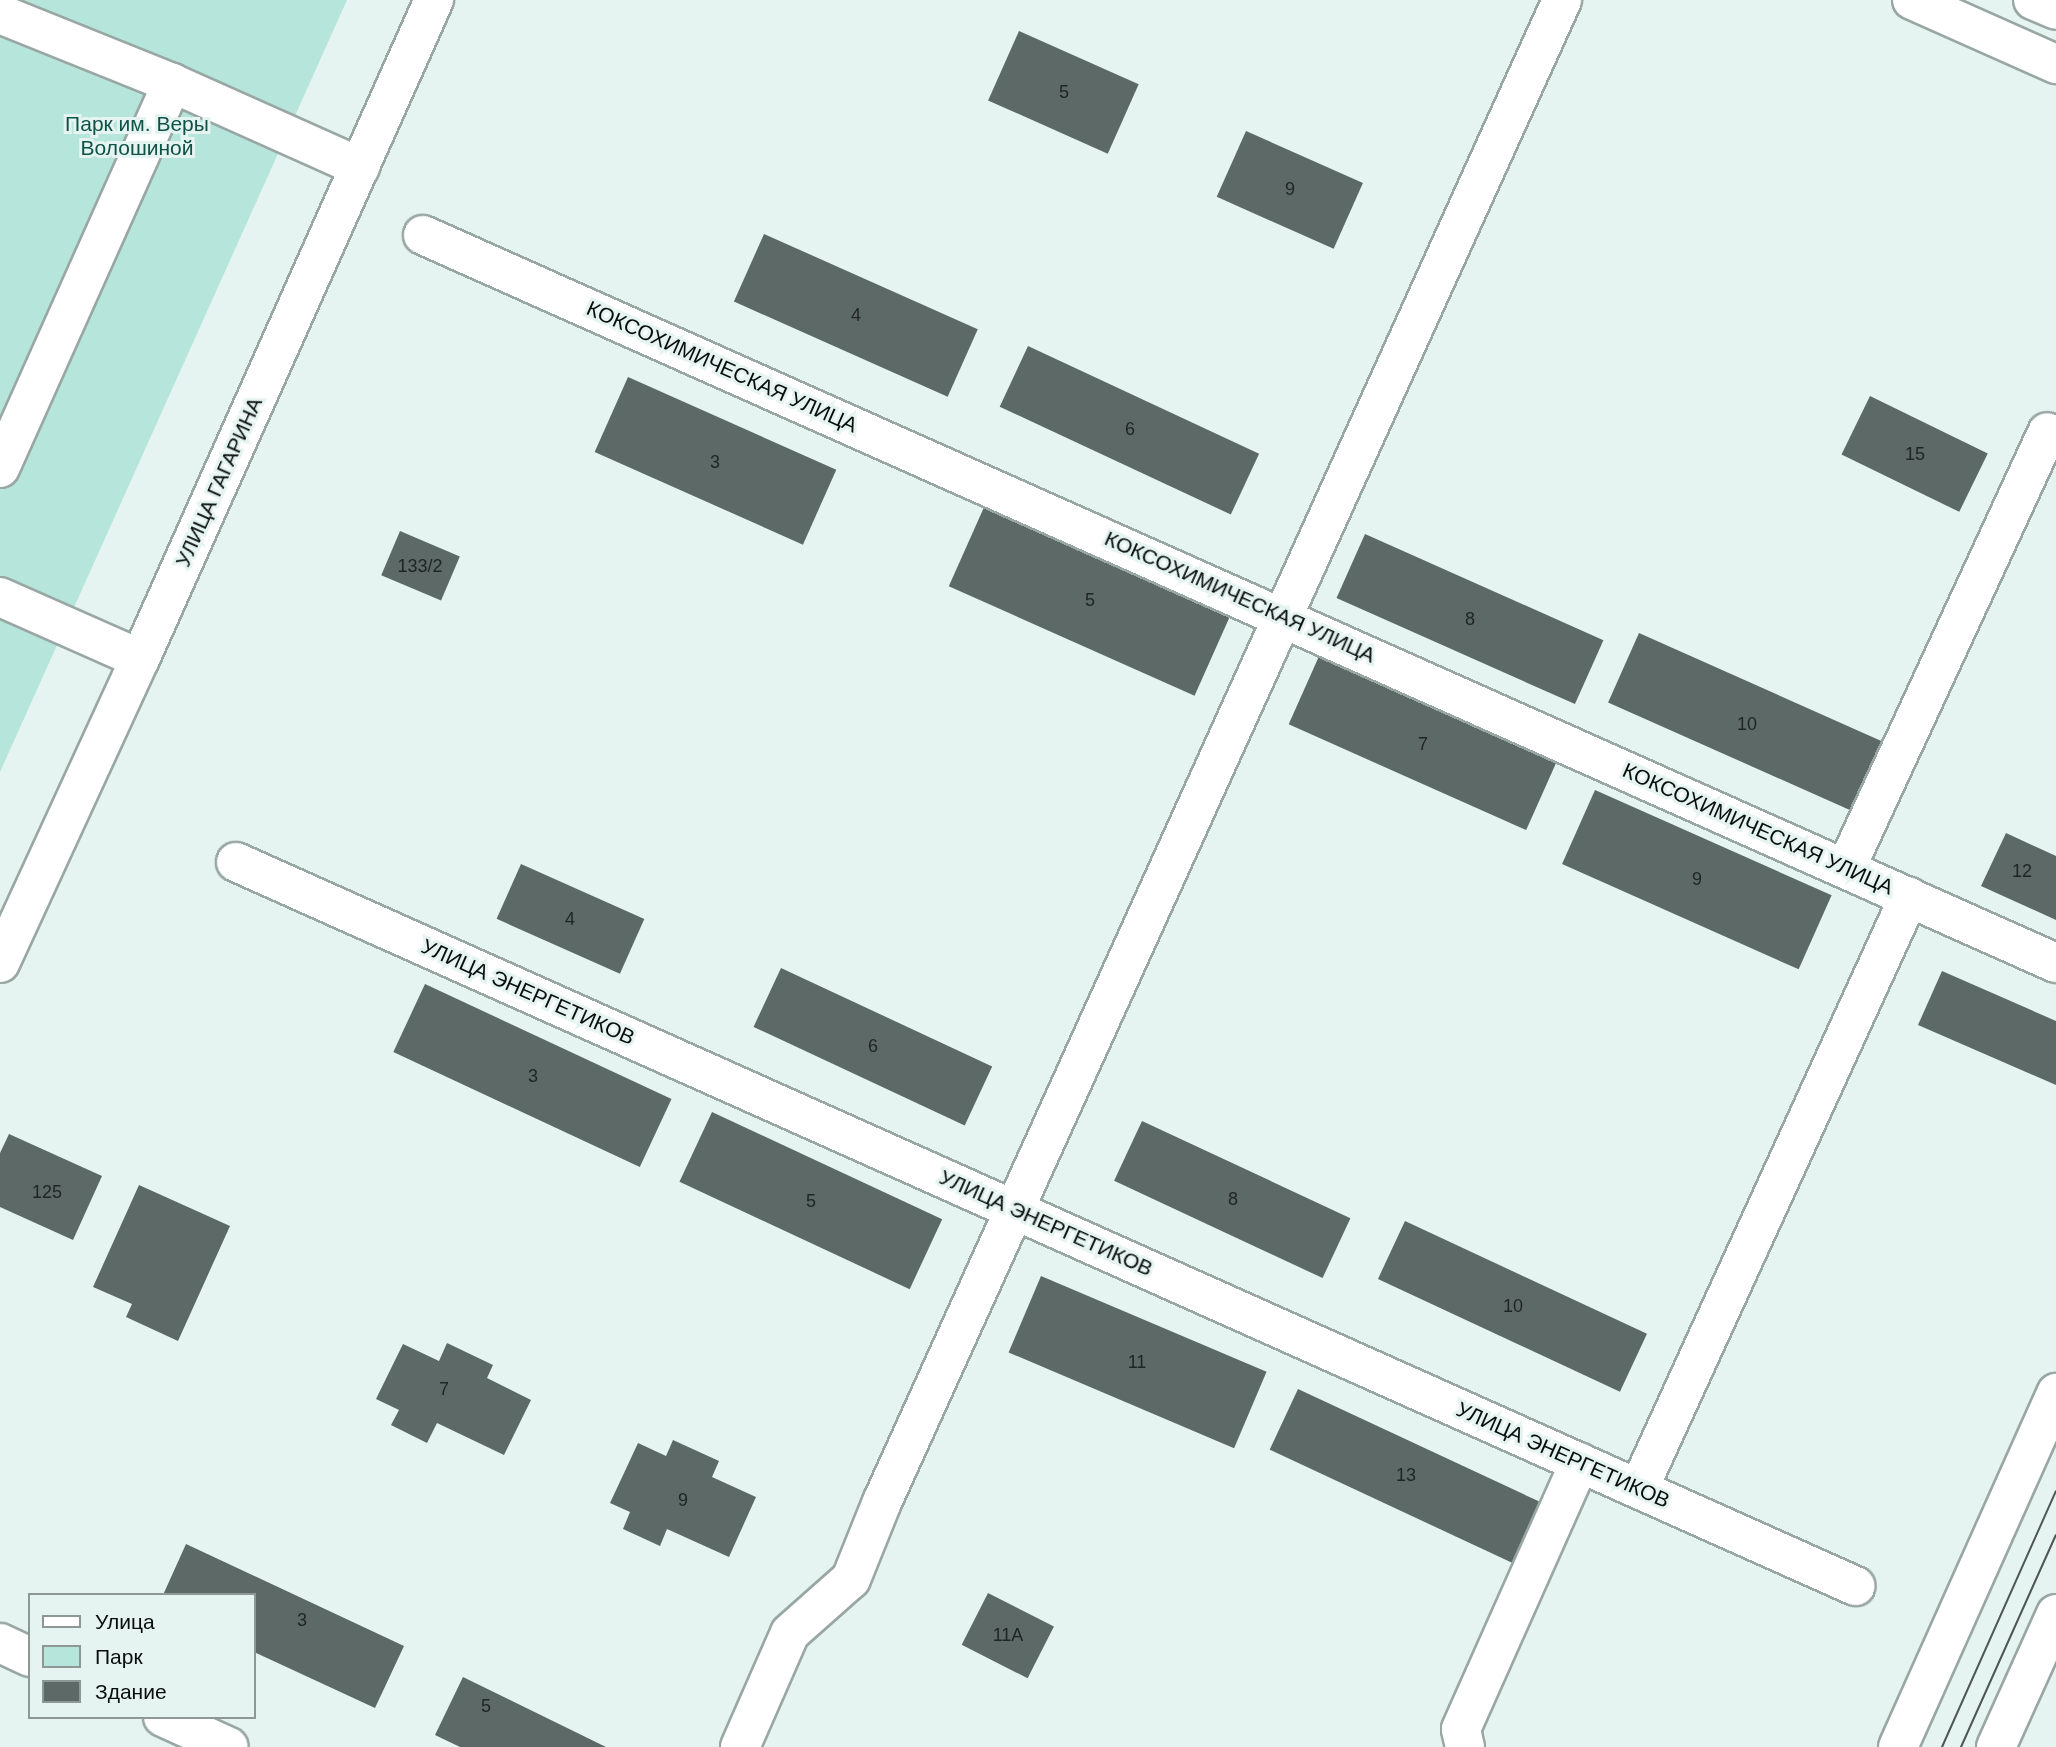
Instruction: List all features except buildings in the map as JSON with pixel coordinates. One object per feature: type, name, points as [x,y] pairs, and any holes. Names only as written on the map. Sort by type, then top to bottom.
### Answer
[{"type":"street","name":"УЛИЦА ГАГАРИНА","points":[[0,963],[140,659],[434,0]]},
{"type":"street","points":[[740,1747],[790,1633],[851,1578],[1562,0]]},
{"type":"street","points":[[1912,0],[2056,64]]},
{"type":"street","points":[[2033,0],[2056,10]]},
{"type":"street","points":[[0,14],[172,83],[360,167]]},
{"type":"street","points":[[0,468],[172,83]]},
{"type":"street","name":"КОКСОХИМИЧЕСКАЯ УЛИЦА","points":[[423,235],[1283,616],[2056,963]]},
{"type":"street","points":[[1846,868],[2047,432]]},
{"type":"street","points":[[0,597],[140,659]]},
{"type":"street","name":"УЛИЦА ЭНЕРГЕТИКОВ","points":[[236,862],[1855,1586]]},
{"type":"street","points":[[1639,1488],[1909,897]]},
{"type":"street","points":[[1898,1747],[2056,1393]]},
{"type":"street","points":[[1465,1747],[1461,1729],[1580,1462]]},
{"type":"street","points":[[1996,1747],[2056,1614]]},
{"type":"street","points":[[0,1643],[28,1656]]},
{"type":"street","points":[[167,1719],[229,1747]]},
{"type":"green space","name":"Парк им. Веры Волошиной","points":[[0,0],[347,0],[0,772]]},
{"type":"tram line","points":[[1942,1747],[2056,1491]]},
{"type":"tram line","points":[[1961,1747],[2056,1535]]}]
